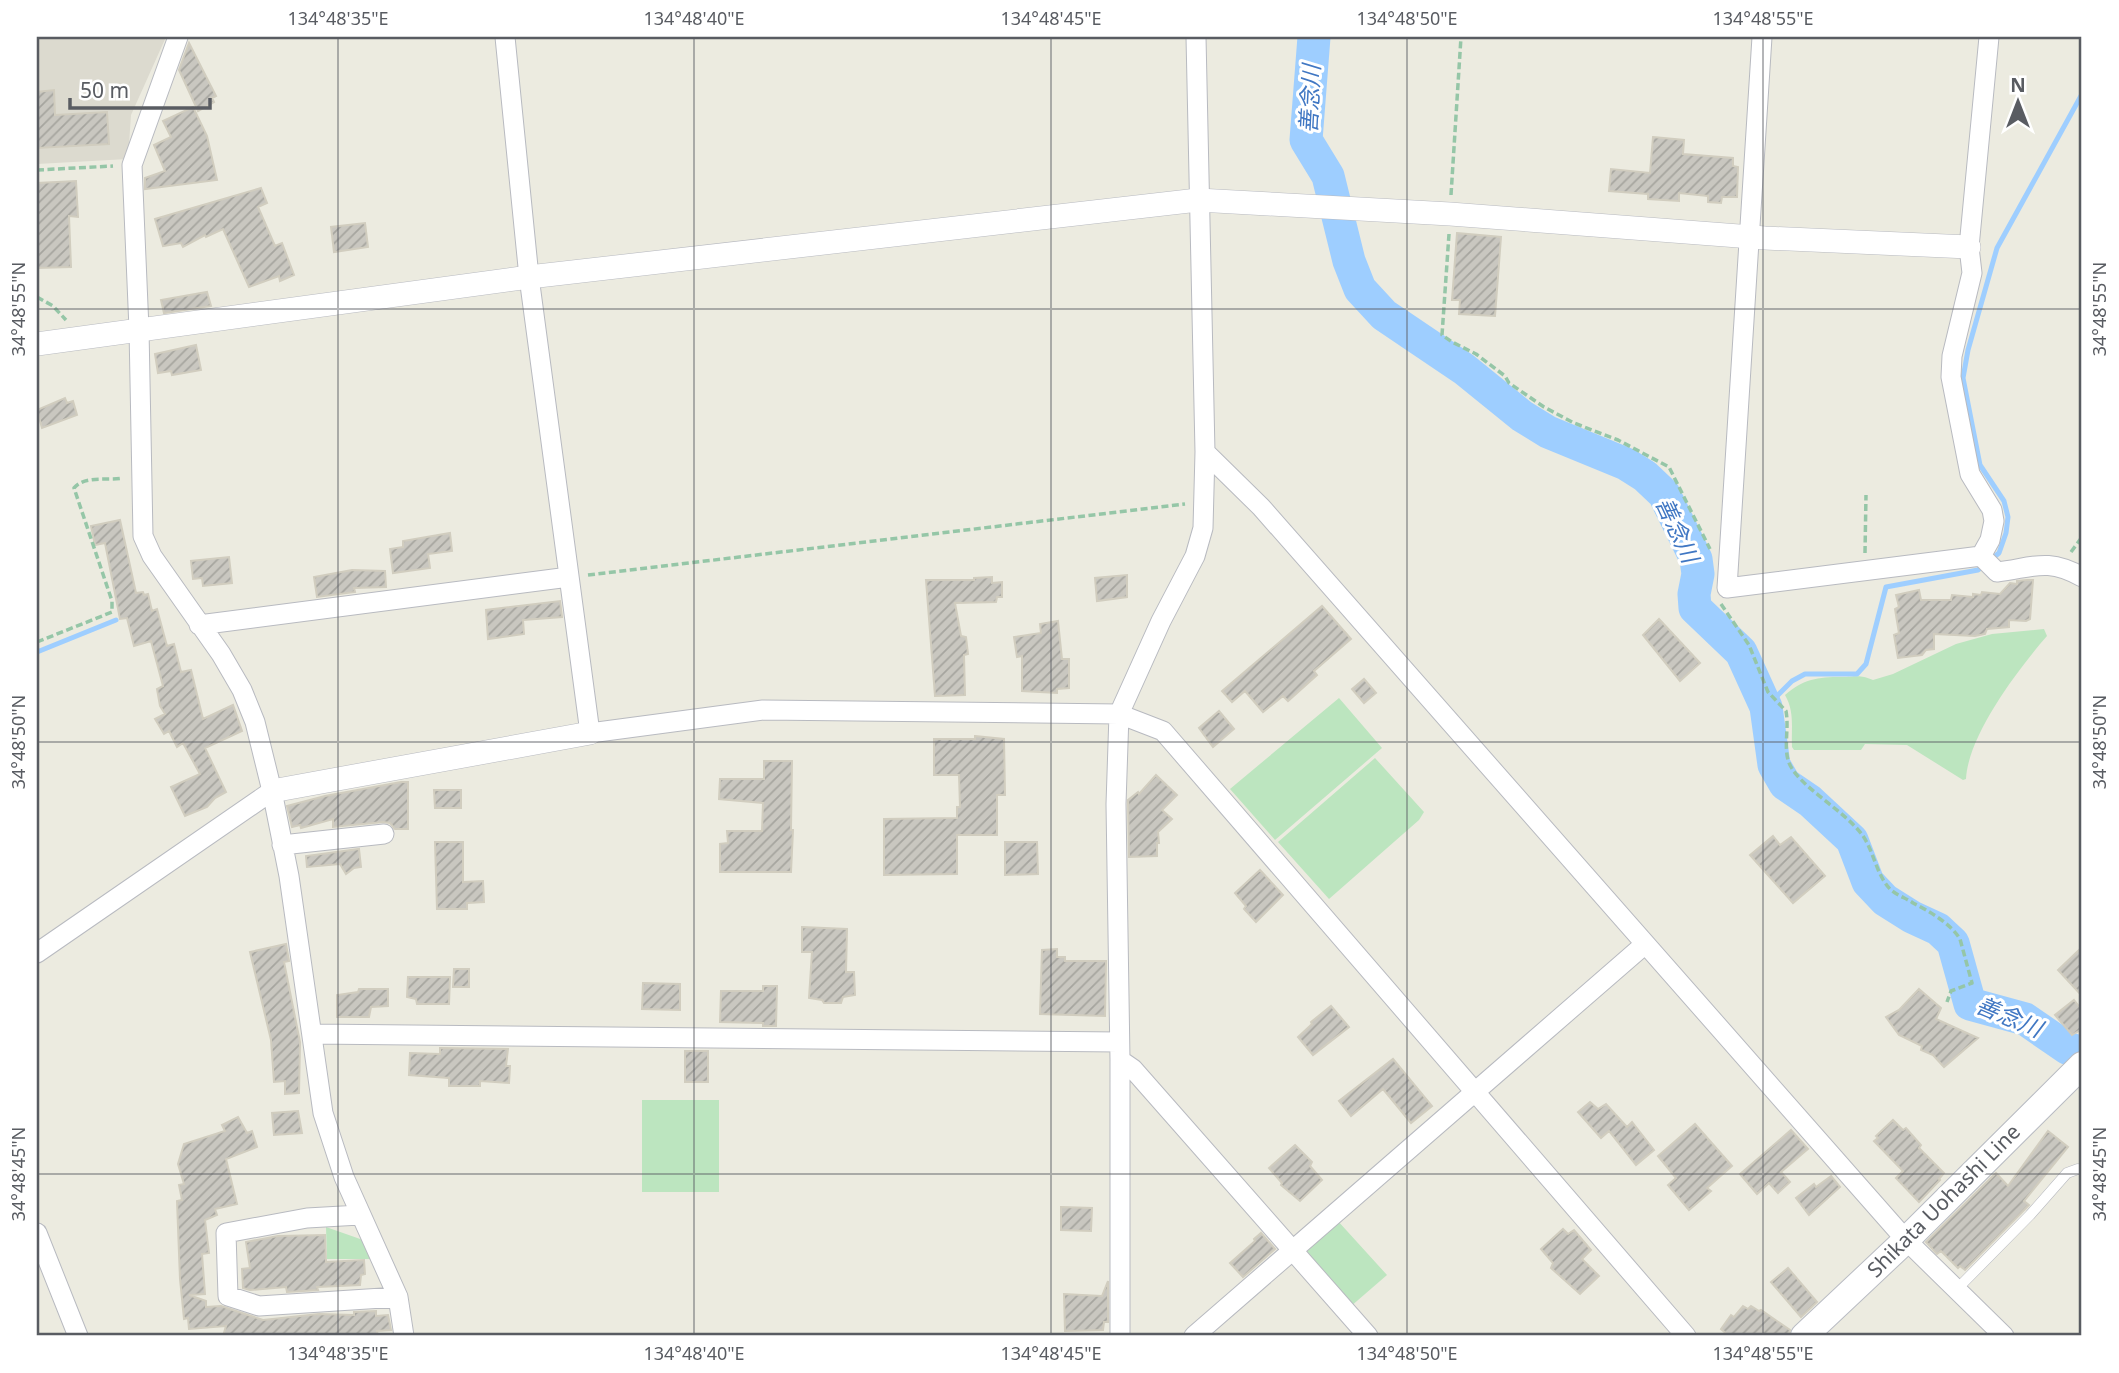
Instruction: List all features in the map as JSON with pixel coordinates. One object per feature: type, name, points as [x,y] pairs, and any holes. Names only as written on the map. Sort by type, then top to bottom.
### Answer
[{"type":"main road","name":"Shikata Uohashi Line","points":[[1804,1336],[1906,1240],[2079,1068]]},
{"type":"street","points":[[178,37],[132,165],[139,329],[143,536],[152,556],[221,654],[242,690],[255,722],[282,845],[323,1113],[336,1157],[398,1297],[404,1336]]},
{"type":"street","points":[[505,37],[529,277],[590,733]]},
{"type":"street","points":[[1120,1336],[1116,804],[1119,714],[1161,621],[1195,556],[1203,528],[1206,452],[1196,37]]},
{"type":"street","points":[[1762,37],[1727,587],[1981,556]]},
{"type":"street","points":[[1981,556],[1990,540],[1994,521],[1992,510],[1970,474],[1951,377],[1952,356],[1972,273],[1969,247],[1989,37]]},
{"type":"street","points":[[37,344],[529,277],[1198,200],[1359,208],[1751,236],[1969,247]]},
{"type":"street","points":[[1206,452],[1261,507],[1906,1240],[2004,1336]]},
{"type":"street","points":[[1981,556],[1997,572],[2045,565],[2065,567],[2082,576]]},
{"type":"street","points":[[199,625],[569,577]]},
{"type":"street","points":[[37,953],[272,791],[590,733],[763,710],[1119,714],[1163,731],[1686,1336]]},
{"type":"street","points":[[282,845],[384,834]]},
{"type":"street","points":[[1194,1336],[1644,945]]},
{"type":"street","points":[[313,1034],[1119,1051]]},
{"type":"street","points":[[1119,1051],[1368,1336]]},
{"type":"street","points":[[360,1215],[307,1219],[226,1233],[228,1296],[259,1306],[398,1297]]},
{"type":"street","points":[[37,1233],[78,1336]]},
{"type":"lane","points":[[1957,1289],[2067,1173],[2078,1169]]},
{"type":"path","points":[[1461,37],[1442,335],[1476,354],[1505,376],[1509,383],[1544,407],[1574,423],[1618,440],[1669,467],[1727,587],[1717,590],[1718,599],[1749,645],[1768,692],[1786,711],[1789,764],[1802,782],[1836,808],[1858,830],[1891,889],[1927,911],[1960,939],[1972,983],[1951,991],[1947,1002]]},
{"type":"path","points":[[37,170],[132,165]]},
{"type":"path","points":[[37,297],[53,306],[80,338]]},
{"type":"path","points":[[37,642],[108,614],[113,608],[75,485],[90,480],[142,475]]},
{"type":"path","points":[[1864,571],[1866,495]]},
{"type":"path","points":[[569,577],[1205,502]]},
{"type":"shaded area","points":[[37,37],[166,37],[131,115],[128,159],[37,164]]},
{"type":"green space","points":[[2044,629],[2047,636],[2010,684],[1985,723],[1969,762],[1966,779],[1963,780],[1907,745],[1865,744],[1861,750],[1794,750],[1792,747],[1791,714],[1785,695],[1805,682],[1857,676],[1873,680],[1893,674],[1956,644],[1992,634]]},
{"type":"green space","points":[[1339,698],[1382,748],[1275,840],[1230,789]]},
{"type":"green space","points":[[1375,758],[1424,812],[1419,820],[1329,899],[1278,842]]},
{"type":"green space","points":[[642,1100],[719,1100],[719,1192],[642,1192]]},
{"type":"green space","points":[[1337,1220],[1387,1275],[1350,1307],[1304,1255],[1305,1245]]},
{"type":"green space","points":[[326,1227],[363,1240],[370,1259],[327,1259]]},
{"type":"building","points":[[189,43],[216,96],[212,98],[214,102],[198,111],[179,70]]},
{"type":"building","points":[[54,90],[55,115],[107,112],[109,144],[37,148],[37,92]]},
{"type":"building","points":[[193,107],[207,136],[217,180],[145,189],[145,178],[165,171],[154,145],[171,137],[163,121]]},
{"type":"building","points":[[1653,137],[1684,140],[1683,154],[1733,158],[1733,166],[1738,167],[1737,197],[1722,197],[1721,203],[1708,202],[1708,196],[1679,193],[1679,201],[1648,199],[1648,194],[1609,191],[1611,169],[1650,173]]},
{"type":"building","points":[[76,181],[78,217],[69,216],[71,267],[37,268],[37,183]]},
{"type":"building","points":[[261,188],[267,203],[258,207],[275,246],[282,243],[294,275],[280,281],[279,276],[249,287],[223,229],[183,247],[181,243],[163,246],[155,219]]},
{"type":"building","points":[[365,223],[368,247],[334,252],[331,227]]},
{"type":"building","points":[[1457,233],[1501,237],[1495,316],[1459,314],[1460,300],[1452,300]]},
{"type":"building","points":[[207,292],[211,306],[164,313],[161,300]]},
{"type":"building","points":[[196,345],[201,370],[172,375],[171,371],[158,373],[155,354]]},
{"type":"building","points":[[65,398],[67,403],[73,401],[77,415],[42,428],[37,410]]},
{"type":"building","points":[[120,520],[136,593],[148,594],[152,611],[157,609],[167,646],[174,644],[181,672],[191,670],[203,719],[233,705],[242,731],[205,748],[226,792],[215,798],[207,807],[185,816],[171,787],[200,774],[183,743],[177,747],[169,731],[164,734],[155,719],[165,714],[160,706],[157,689],[163,686],[151,641],[134,646],[127,618],[120,619],[105,543],[95,545],[91,526]]},
{"type":"building","points":[[450,533],[452,551],[428,554],[430,568],[393,573],[390,549],[403,547],[403,541]]},
{"type":"building","points":[[229,557],[232,583],[203,586],[202,578],[193,579],[191,561]]},
{"type":"building","points":[[352,570],[385,571],[386,587],[354,588],[355,592],[317,597],[314,577]]},
{"type":"building","points":[[1127,575],[1127,597],[1097,601],[1095,578]]},
{"type":"building","points":[[992,577],[992,583],[1002,582],[1002,597],[997,597],[996,602],[955,603],[961,636],[966,637],[968,654],[964,655],[965,695],[935,696],[926,580],[974,580]]},
{"type":"building","points":[[2033,580],[2030,619],[2009,620],[2009,627],[1987,629],[1985,634],[1975,636],[1934,634],[1934,649],[1926,650],[1922,655],[1898,658],[1894,635],[1899,633],[1896,595],[1919,590],[1921,600],[1951,600],[1952,595],[1973,597],[1973,594],[1981,595],[1982,592],[2000,594],[2010,583]]},
{"type":"building","points":[[560,601],[562,617],[523,620],[524,634],[488,639],[486,610]]},
{"type":"building","points":[[1322,606],[1351,639],[1314,671],[1317,675],[1288,701],[1283,696],[1263,712],[1245,691],[1232,702],[1222,691]]},
{"type":"building","points":[[1659,619],[1700,663],[1680,681],[1643,635]]},
{"type":"building","points":[[1058,621],[1062,659],[1069,659],[1069,688],[1057,689],[1057,693],[1022,691],[1022,656],[1017,657],[1014,637],[1041,633],[1040,624]]},
{"type":"building","points":[[1364,679],[1376,693],[1364,703],[1352,689]]},
{"type":"building","points":[[1219,711],[1234,729],[1213,747],[1199,728]]},
{"type":"building","points":[[975,736],[1004,739],[1005,795],[997,795],[997,835],[957,835],[957,874],[884,875],[884,819],[957,818],[957,807],[960,807],[959,775],[934,775],[934,739],[975,739]]},
{"type":"building","points":[[764,761],[792,761],[791,872],[720,872],[720,844],[728,843],[727,831],[762,831],[763,803],[719,799],[720,779],[764,779]]},
{"type":"building","points":[[1156,775],[1177,795],[1162,810],[1172,819],[1158,832],[1157,856],[1129,857],[1128,800],[1138,792],[1139,794]]},
{"type":"building","points":[[408,782],[408,829],[395,829],[390,823],[383,822],[333,827],[333,819],[301,828],[300,825],[292,827],[287,806]]},
{"type":"building","points":[[434,790],[461,790],[461,808],[435,808]]},
{"type":"building","points":[[1773,836],[1780,845],[1791,837],[1825,876],[1793,903],[1750,855]]},
{"type":"building","points":[[435,842],[463,842],[463,882],[483,881],[484,902],[467,903],[467,909],[437,909]]},
{"type":"building","points":[[1005,842],[1037,842],[1038,874],[1005,875]]},
{"type":"building","points":[[359,849],[361,867],[346,874],[340,864],[307,867],[306,856]]},
{"type":"building","points":[[1260,870],[1283,895],[1256,922],[1235,893]]},
{"type":"building","points":[[802,927],[847,929],[846,972],[854,972],[855,995],[843,997],[841,1003],[824,1003],[822,1000],[809,998],[812,952],[802,952]]},
{"type":"building","points":[[286,944],[289,961],[284,962],[300,1042],[299,1093],[285,1094],[285,1081],[274,1082],[271,1040],[250,952]]},
{"type":"building","points":[[2082,947],[2082,996],[2058,970]]},
{"type":"building","points":[[1057,949],[1057,957],[1065,957],[1065,961],[1106,961],[1105,1016],[1040,1014],[1042,950]]},
{"type":"building","points":[[454,969],[469,969],[469,987],[453,987]]},
{"type":"building","points":[[408,977],[450,977],[449,1004],[417,1004],[416,999],[407,997]]},
{"type":"building","points":[[643,983],[680,984],[680,1010],[642,1009]]},
{"type":"building","points":[[763,986],[777,986],[776,1026],[720,1022],[721,991],[763,991]]},
{"type":"building","points":[[359,989],[388,989],[388,1006],[371,1007],[369,1017],[337,1017],[337,995],[358,992]]},
{"type":"building","points":[[1919,989],[1941,1008],[1936,1019],[1978,1038],[1944,1067],[1933,1055],[1921,1050],[1922,1046],[1899,1035],[1886,1017],[1899,1010]]},
{"type":"building","points":[[2074,1000],[2082,1010],[2082,1029],[2072,1035],[2055,1015]]},
{"type":"building","points":[[1331,1006],[1349,1027],[1313,1055],[1298,1037]]},
{"type":"building","points":[[440,1048],[508,1049],[506,1066],[510,1066],[509,1083],[480,1081],[480,1086],[449,1086],[449,1078],[409,1075],[410,1053],[440,1054]]},
{"type":"building","points":[[685,1051],[708,1051],[708,1082],[685,1082]]},
{"type":"building","points":[[1393,1059],[1432,1106],[1411,1123],[1383,1089],[1351,1116],[1339,1101]]},
{"type":"building","points":[[1590,1102],[1598,1109],[1606,1104],[1627,1127],[1632,1122],[1654,1150],[1636,1165],[1609,1131],[1601,1138],[1578,1112]]},
{"type":"building","points":[[298,1111],[302,1133],[274,1135],[272,1113]]},
{"type":"building","points":[[238,1117],[247,1133],[252,1131],[257,1147],[226,1159],[237,1204],[215,1209],[217,1215],[205,1220],[209,1253],[202,1254],[205,1294],[189,1295],[206,1301],[206,1307],[221,1306],[263,1320],[319,1314],[354,1315],[354,1312],[376,1311],[376,1316],[388,1315],[391,1330],[377,1331],[378,1336],[223,1336],[226,1326],[189,1329],[188,1318],[184,1319],[180,1279],[177,1201],[182,1200],[179,1185],[184,1184],[178,1164],[184,1144],[225,1131],[222,1125]]},
{"type":"building","points":[[1893,1120],[1903,1130],[1906,1128],[1921,1145],[1919,1148],[1944,1173],[1919,1202],[1896,1178],[1903,1171],[1874,1141]]},
{"type":"building","points":[[1695,1124],[1732,1166],[1707,1188],[1711,1191],[1689,1210],[1668,1185],[1676,1178],[1658,1156]]},
{"type":"building","points":[[1791,1130],[1808,1149],[1781,1172],[1790,1182],[1778,1193],[1769,1183],[1757,1194],[1740,1174]]},
{"type":"building","points":[[2048,1131],[2068,1147],[2024,1201],[2029,1205],[1965,1270],[1960,1266],[1958,1268],[1941,1251],[1937,1254],[1926,1242],[1996,1173],[2008,1186]]},
{"type":"building","points":[[1295,1145],[1312,1162],[1310,1166],[1322,1180],[1300,1201],[1281,1185],[1269,1168]]},
{"type":"building","points":[[1831,1176],[1840,1187],[1809,1215],[1796,1198],[1814,1184],[1816,1187]]},
{"type":"building","points":[[1061,1207],[1092,1208],[1091,1231],[1061,1230]]},
{"type":"building","points":[[1563,1229],[1568,1234],[1574,1230],[1591,1250],[1582,1259],[1599,1276],[1580,1294],[1551,1268],[1553,1263],[1541,1249]]},
{"type":"building","points":[[1261,1233],[1275,1249],[1243,1277],[1230,1263]]},
{"type":"building","points":[[325,1235],[326,1262],[364,1260],[365,1274],[361,1275],[360,1285],[317,1287],[318,1290],[287,1292],[286,1287],[250,1290],[243,1288],[242,1269],[250,1268],[246,1242],[278,1236]]},
{"type":"building","points":[[1788,1268],[1817,1302],[1801,1317],[1771,1282]]},
{"type":"building","points":[[1108,1281],[1108,1322],[1104,1322],[1103,1330],[1065,1331],[1064,1294],[1102,1296]]},
{"type":"building","points":[[1743,1306],[1761,1310],[1790,1330],[1789,1336],[1729,1336],[1721,1329],[1731,1315],[1734,1317]]},
{"type":"waterway","name":"善念川","points":[[1314,37],[1306,140],[1328,176],[1349,261],[1360,289],[1384,315],[1464,369],[1522,416],[1548,432],[1626,464],[1645,476],[1664,494],[1696,559],[1698,574],[1694,594],[1695,608],[1741,652],[1766,707],[1774,765],[1785,784],[1810,801],[1852,840],[1868,882],[1885,900],[1938,929],[1953,943],[1970,1004],[2025,1019],[2067,1048],[2082,1053]]},
{"type":"waterway","points":[[1766,707],[1792,681],[1805,674],[1857,674],[1866,664],[1886,587],[1978,570],[1999,553],[2008,517],[2004,501],[1980,465],[1963,378],[1968,350],[1997,248],[2082,94]]},
{"type":"waterway","points":[[37,652],[116,620]]}]
